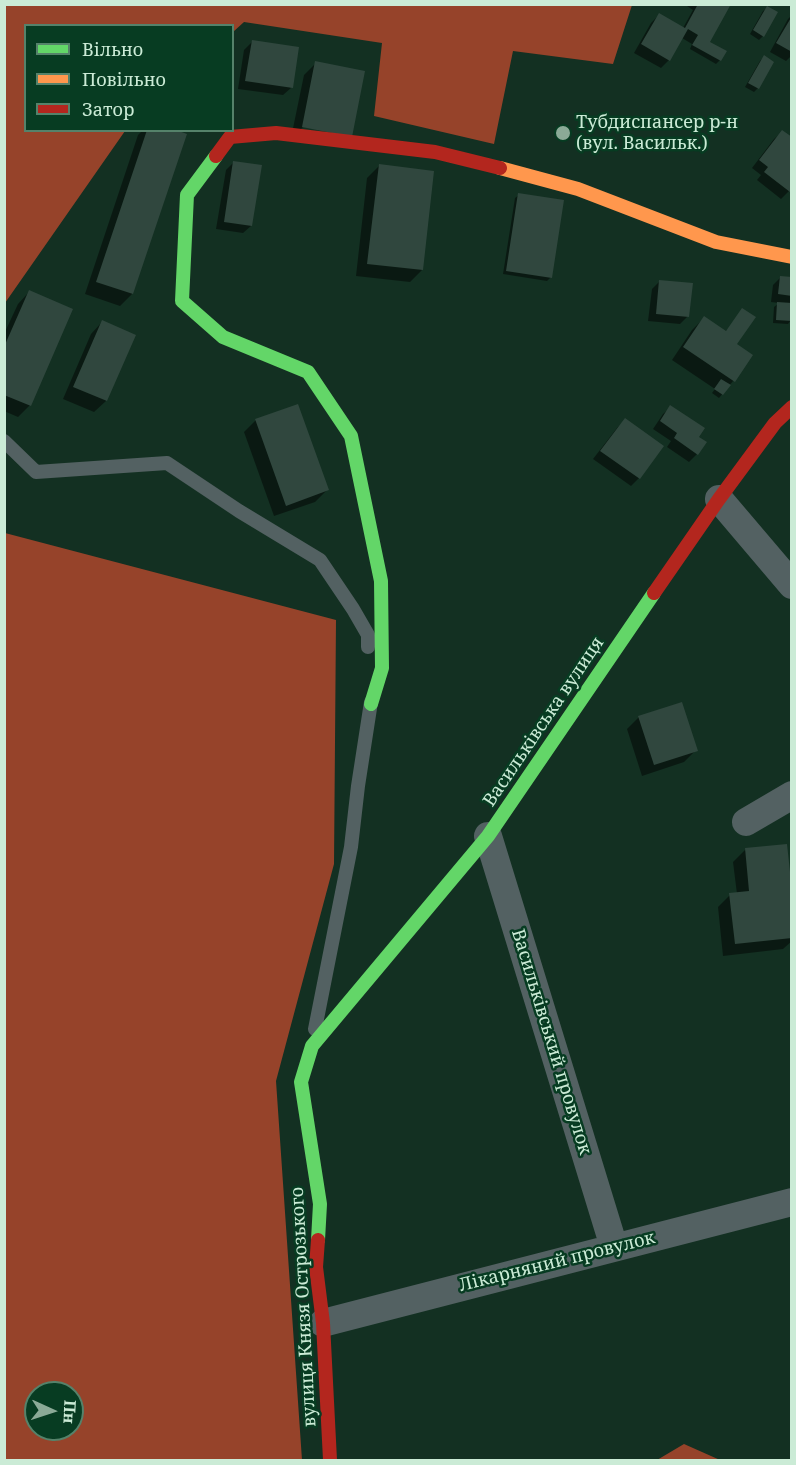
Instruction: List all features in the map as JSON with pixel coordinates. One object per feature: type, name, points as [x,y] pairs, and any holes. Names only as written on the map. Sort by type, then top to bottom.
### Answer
[{"type":"street","points":[[371,704],[382,668],[381,581],[351,436],[308,372],[223,337],[182,302],[188,195],[230,137],[276,133],[435,152],[506,168],[578,189],[716,243],[792,257]]},
{"type":"street","name":"Васильківська вулиця","points":[[312,1046],[488,836],[718,499],[775,423],[792,406]]},
{"type":"street","points":[[718,499],[792,585]]},
{"type":"street","points":[[746,822],[792,795]]},
{"type":"street","name":"Васильківський провулок","points":[[488,836],[614,1247]]},
{"type":"street","name":"вулиця Князя Острозького","points":[[312,1046],[301,1082],[320,1204],[316,1267],[323,1323],[330,1461]]},
{"type":"street","name":"Лікарняний провулок","points":[[323,1323],[792,1202]]},
{"type":"lane","points":[[4,441],[36,472],[167,463],[239,512],[320,560],[368,635],[371,704],[351,847],[312,1046]]},
{"type":"shaded area","points":[[5,4],[632,4],[613,64],[513,51],[494,144],[374,116],[382,43],[244,22],[234,31],[234,24],[24,24],[24,132],[124,132],[5,303]]},
{"type":"shaded area","points":[[5,533],[336,620],[334,864],[276,1081],[302,1460],[5,1460]]},
{"type":"shaded area","points":[[684,1444],[720,1460],[657,1460]]},
{"type":"building","points":[[698,4],[731,4],[710,42],[727,51],[721,61],[692,45],[698,35],[688,29],[670,61],[641,44],[659,13],[685,28]]},
{"type":"building","points":[[767,6],[778,12],[764,37],[753,30]]},
{"type":"building","points":[[792,16],[792,52],[776,43]]},
{"type":"building","points":[[252,40],[299,47],[293,88],[245,81]]},
{"type":"building","points":[[764,55],[774,62],[759,89],[748,83]]},
{"type":"building","points":[[315,61],[365,71],[352,137],[302,127]]},
{"type":"building","points":[[782,130],[792,137],[792,189],[790,192],[764,172],[768,167],[759,160]]},
{"type":"building","points":[[146,132],[187,134],[133,294],[96,282]]},
{"type":"building","points":[[233,161],[262,165],[252,226],[224,222]]},
{"type":"building","points":[[379,164],[434,171],[423,270],[367,264]]},
{"type":"building","points":[[518,193],[564,200],[552,278],[506,271]]},
{"type":"building","points":[[780,276],[792,277],[792,296],[778,294]]},
{"type":"building","points":[[659,280],[693,283],[689,317],[656,314]]},
{"type":"building","points":[[29,290],[73,309],[31,406],[4,395],[4,347]]},
{"type":"building","points":[[777,302],[792,303],[792,321],[776,320]]},
{"type":"building","points":[[742,308],[756,317],[737,344],[753,355],[735,382],[683,347],[704,316],[726,331]]},
{"type":"building","points":[[102,320],[136,335],[107,401],[73,387]]},
{"type":"building","points":[[721,379],[731,385],[723,395],[714,389]]},
{"type":"building","points":[[298,404],[329,490],[286,506],[255,419]]},
{"type":"building","points":[[670,405],[705,428],[699,437],[707,442],[698,455],[674,438],[677,433],[660,421]]},
{"type":"building","points":[[625,418],[664,446],[640,479],[600,451]]},
{"type":"building","points":[[682,702],[698,751],[654,765],[638,716]]},
{"type":"building","points":[[787,844],[792,890],[792,938],[735,944],[729,893],[749,891],[745,848]]},
{"type":"traffic: fast","points":[[216,156],[187,195],[182,301],[223,337],[308,372],[351,436],[381,581],[382,668],[371,704]]},
{"type":"traffic: fast","points":[[318,1240],[320,1204],[301,1082],[312,1046],[488,836],[654,593]]},
{"type":"traffic: slow","points":[[500,168],[578,189],[716,242],[792,257]]},
{"type":"traffic: jam","points":[[216,156],[230,137],[276,133],[435,152],[500,168]]},
{"type":"traffic: jam","points":[[654,593],[775,423],[792,407]]},
{"type":"traffic: jam","points":[[318,1240],[316,1267],[323,1323],[330,1460]]},
{"type":"place","name":"Тубдиспансер р-н (вул. Васильк.)","points":[[563,133]]}]
